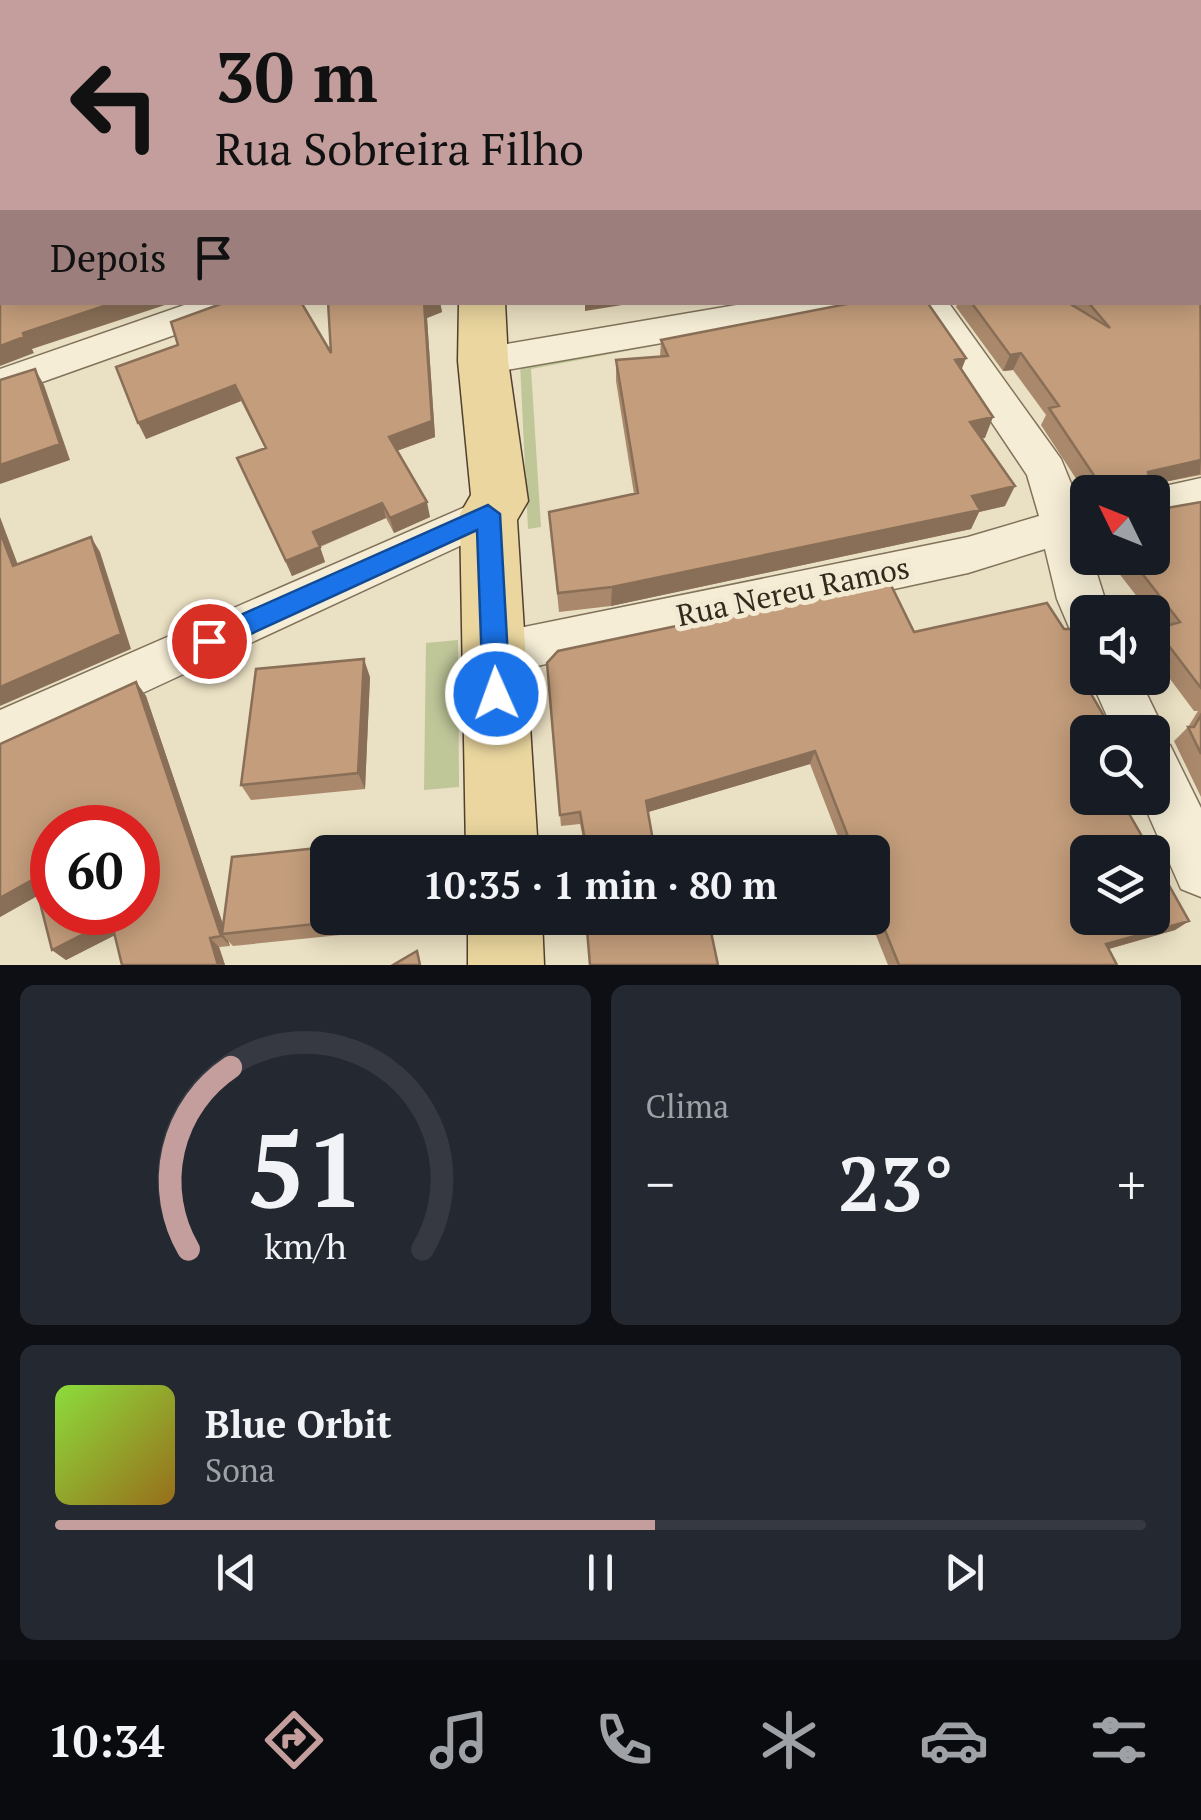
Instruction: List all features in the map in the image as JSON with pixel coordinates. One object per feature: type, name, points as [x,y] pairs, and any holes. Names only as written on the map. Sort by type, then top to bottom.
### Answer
[{"type":"main road","points":[[482,305],[483,361],[500,501],[488,514],[501,835]]},
{"type":"main road","points":[[505,935],[506,965]]},
{"type":"street","points":[[0,382],[223,305]]},
{"type":"street","points":[[483,361],[810,305]]},
{"type":"street","points":[[931,305],[1070,511]]},
{"type":"street","points":[[1170,501],[1201,495]]},
{"type":"street","points":[[0,736],[488,514]]},
{"type":"street","name":"Rua Nereu Ramos","points":[[495,654],[968,554],[1070,523]]},
{"type":"street","points":[[1170,801],[1201,869]]},
{"type":"green space","points":[[667,337],[669,343],[531,369],[541,527],[528,529],[520,363]]},
{"type":"green space","points":[[458,640],[459,787],[424,790],[426,643]]},
{"type":"building","points":[[0,305],[107,305],[23,333],[24,337],[0,346]]},
{"type":"building","points":[[218,305],[303,305],[331,353],[328,305],[424,305],[432,421],[389,437],[427,502],[390,518],[382,503],[313,532],[320,547],[286,561],[237,458],[266,448],[235,385],[138,423],[116,367],[178,345],[171,322]]},
{"type":"building","points":[[842,305],[929,305],[966,358],[955,360],[993,417],[970,422],[1015,486],[972,496],[980,510],[612,587],[558,593],[549,512],[638,493],[616,360],[668,356],[661,340]]},
{"type":"building","points":[[973,305],[1072,305],[1110,328],[1091,305],[1201,305],[1201,460],[1148,472],[1148,475],[1094,475],[1049,408],[1059,406],[1021,353],[1010,355]]},
{"type":"building","points":[[35,369],[60,444],[0,465],[0,380]]},
{"type":"building","points":[[1201,502],[1201,688],[1170,647],[1170,625],[1180,622],[1170,609],[1170,595],[1159,595],[1143,575],[1170,575],[1170,507]]},
{"type":"building","points":[[0,532],[13,566],[91,537],[121,634],[0,687]]},
{"type":"building","points":[[889,581],[914,632],[1047,603],[1064,629],[1070,629],[1070,695],[1092,695],[1103,715],[1070,715],[1070,815],[1130,815],[1141,835],[1070,835],[1070,935],[1138,935],[1106,944],[1117,965],[899,965],[887,935],[890,935],[890,835],[847,835],[815,751],[646,801],[652,835],[584,835],[580,812],[560,815],[547,663],[558,651]]},
{"type":"building","points":[[364,659],[358,773],[241,785],[256,669]]},
{"type":"building","points":[[136,682],[221,936],[210,938],[218,965],[122,965],[115,935],[160,935],[160,805],[30,805],[30,881],[0,898],[0,744]]},
{"type":"building","points":[[1201,715],[1201,754],[1188,727],[1194,727]]},
{"type":"building","points":[[310,849],[310,925],[222,934],[232,857]]},
{"type":"building","points":[[1170,887],[1189,921],[1170,926]]},
{"type":"building","points":[[48,935],[82,935],[52,950]]},
{"type":"building","points":[[587,935],[712,935],[718,965],[590,965]]},
{"type":"building","points":[[417,951],[420,965],[393,965]]},
{"type":"route","points":[[209,641],[488,514],[496,694]]}]
